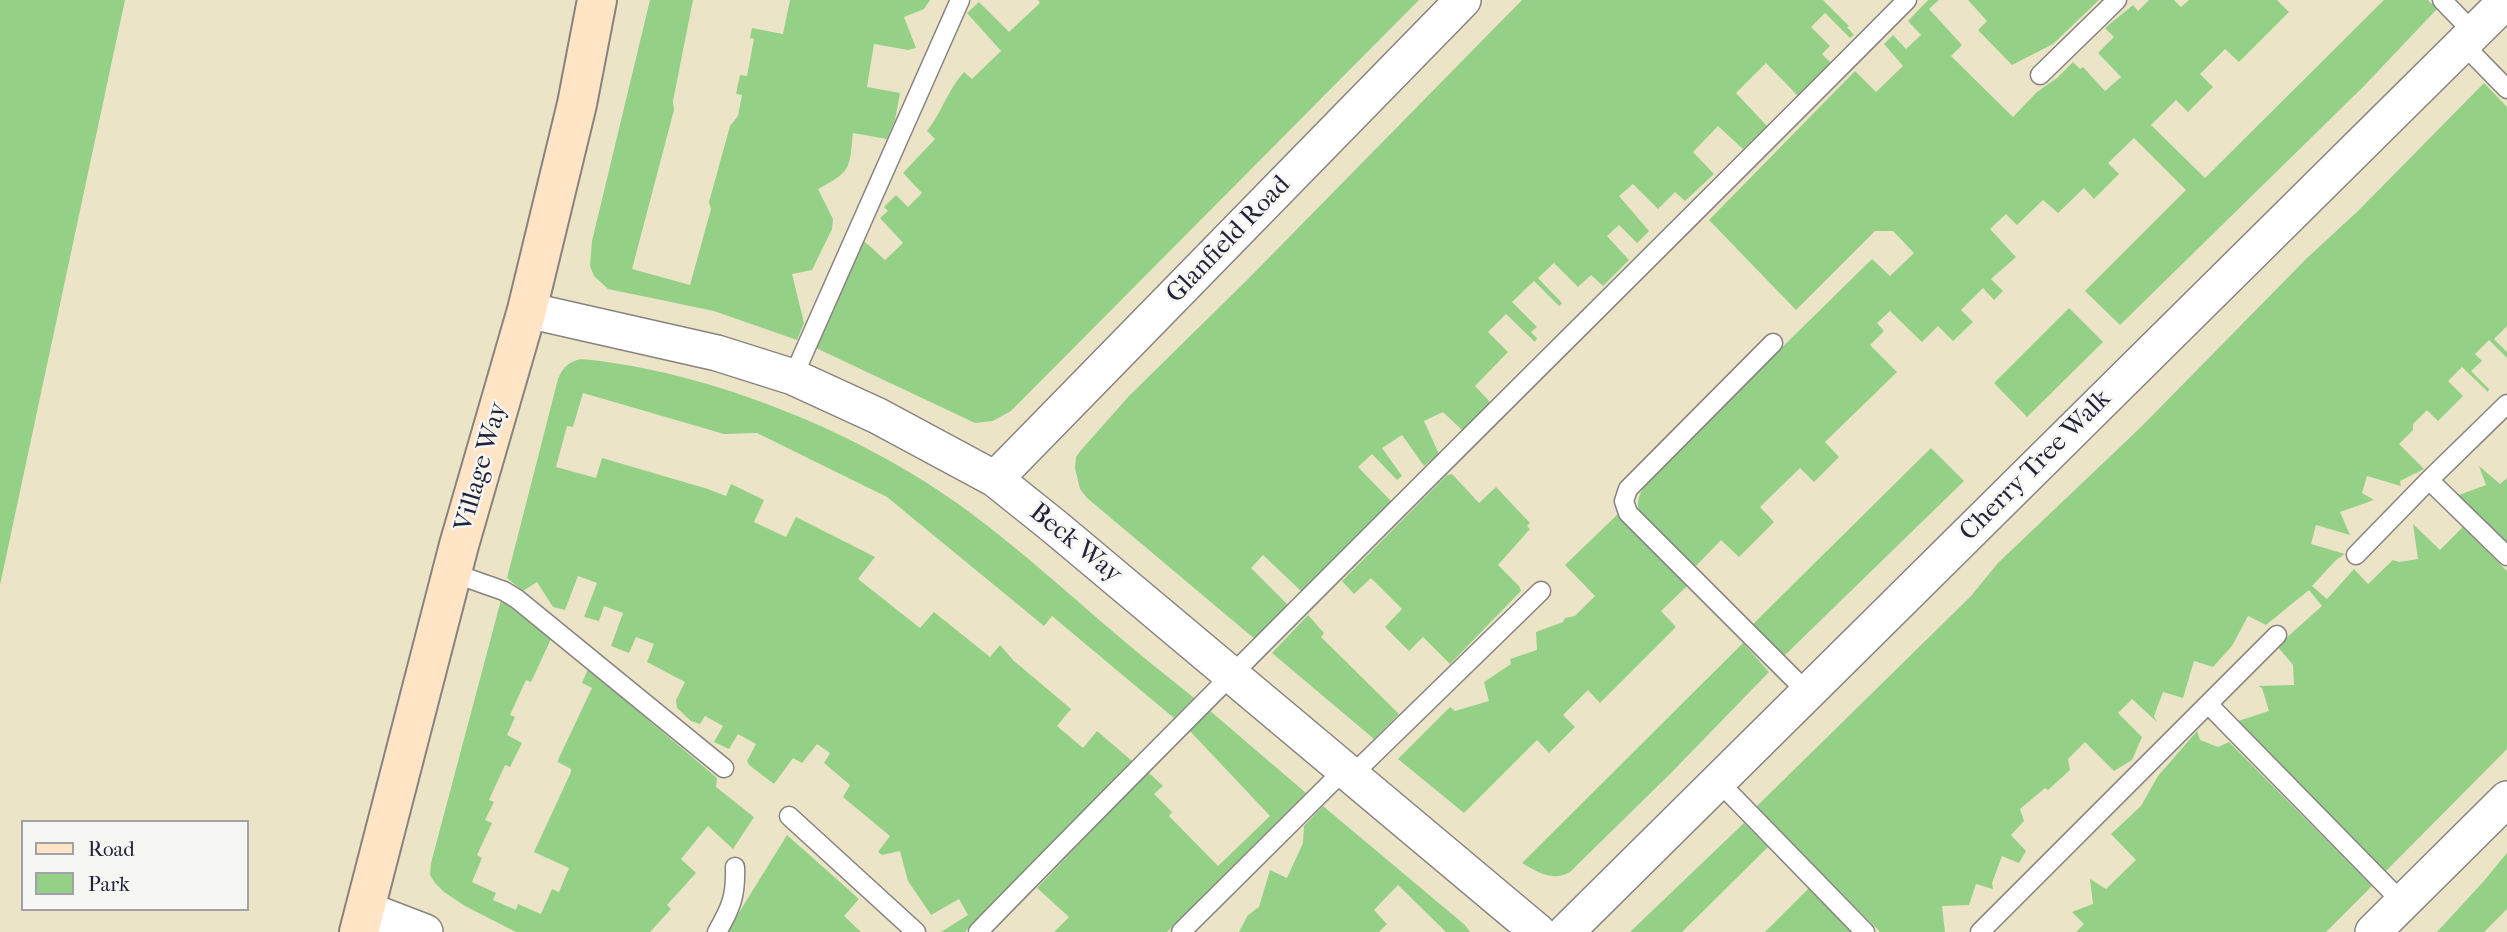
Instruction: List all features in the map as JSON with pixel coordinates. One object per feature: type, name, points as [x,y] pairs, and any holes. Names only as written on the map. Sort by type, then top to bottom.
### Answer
[{"type":"street","name":"Village Way","points":[[362,921],[459,545],[527,310],[576,104],[597,0]]},
{"type":"street","name":"Glanfield Road","points":[[995,480],[1463,0]]},
{"type":"street","name":"Cherry Tree Walk","points":[[1566,932],[2507,0]]},
{"type":"street","name":"Beck Way","points":[[527,310],[717,353],[793,377],[878,416],[995,480],[1055,527],[1538,932]]},
{"type":"street","points":[[2373,932],[2507,799]]},
{"type":"street","points":[[362,921],[425,932]]},
{"type":"lane","points":[[793,377],[960,0]]},
{"type":"lane","points":[[978,932],[1230,674],[1600,309],[1907,0]]},
{"type":"lane","points":[[2040,75],[2117,0]]},
{"type":"lane","points":[[2442,0],[2507,89]]},
{"type":"lane","points":[[1773,343],[1628,489],[1624,501],[1628,513],[1808,693]]},
{"type":"lane","points":[[2356,555],[2507,404]]},
{"type":"lane","points":[[2429,480],[2507,556]]},
{"type":"lane","points":[[453,573],[504,591],[517,599],[724,768]]},
{"type":"lane","points":[[1181,932],[1541,591]]},
{"type":"lane","points":[[1980,932],[2277,635]]},
{"type":"lane","points":[[2208,704],[2402,902]]},
{"type":"lane","points":[[1717,781],[1865,932]]},
{"type":"lane","points":[[789,816],[916,932]]},
{"type":"lane","points":[[717,932],[730,911],[736,889],[735,867]]},
{"type":"green space","points":[[0,0],[125,0],[0,585]]},
{"type":"green space","points":[[650,0],[693,0],[673,101],[674,110],[632,269],[690,285],[730,126],[738,116],[742,95],[736,94],[740,75],[747,76],[754,39],[750,38],[752,28],[783,34],[790,0],[930,0],[924,9],[904,17],[916,48],[908,50],[874,44],[867,87],[900,93],[895,120],[887,139],[853,133],[847,168],[837,178],[818,189],[833,219],[832,229],[812,270],[792,274],[804,323],[797,340],[714,311],[608,289],[594,276],[590,266],[592,241]]},
{"type":"green space","points":[[1038,0],[1419,0],[1011,411],[993,421],[975,423],[816,348],[864,241],[885,260],[903,243],[880,218],[888,211],[884,207],[896,195],[908,207],[922,193],[903,173],[935,139],[927,131],[954,86],[964,72],[972,79],[1001,51],[967,13],[979,2],[1009,32],[1040,3]]},
{"type":"green space","points":[[1522,0],[1823,0],[1849,26],[1847,27],[1854,35],[1850,38],[1825,13],[1811,27],[1830,46],[1822,54],[1831,63],[1798,96],[1766,63],[1736,93],[1767,126],[1743,149],[1718,126],[1693,152],[1714,174],[1685,201],[1675,192],[1658,209],[1633,184],[1619,196],[1649,231],[1637,243],[1619,225],[1607,236],[1629,260],[1603,286],[1591,275],[1578,287],[1554,263],[1538,278],[1562,303],[1559,306],[1534,281],[1512,302],[1537,327],[1531,332],[1537,338],[1535,342],[1506,314],[1488,332],[1508,352],[1475,386],[1491,403],[1463,431],[1443,412],[1424,421],[1439,454],[1424,466],[1402,435],[1382,448],[1402,476],[1397,480],[1372,454],[1358,467],[1393,503],[1301,591],[1263,555],[1251,568],[1288,605],[1288,609],[1256,640],[1087,498],[1080,489],[1075,468],[1076,457],[1129,396]]},
{"type":"green space","points":[[1928,0],[1939,0],[1929,9],[1962,45],[1951,56],[2013,117],[2037,92],[2073,62],[2080,69],[2083,67],[2105,91],[2121,77],[2098,53],[2114,37],[2105,28],[2133,5],[2138,11],[2149,0],[2174,0],[2181,7],[2189,0],[2277,0],[2289,12],[2239,62],[2225,49],[2200,74],[2213,87],[2188,112],[2176,100],[2151,125],[2205,178],[2384,0],[2428,0],[2437,9],[2363,87],[2120,325],[2085,291],[2186,190],[2134,138],[2108,163],[2119,174],[2094,199],[2084,188],[2058,213],[2043,200],[2017,225],[2006,214],[1990,229],[2016,257],[1991,279],[2003,291],[1994,300],[1983,288],[1961,310],[1973,322],[1953,341],[1938,326],[1922,342],[1890,311],[1877,323],[1884,331],[1870,345],[1897,372],[1825,442],[1839,457],[1814,482],[1800,468],[1760,507],[1774,522],[1739,557],[1721,540],[1695,567],[1640,513],[1638,502],[1644,487],[1654,473],[1872,259],[1890,276],[1914,253],[1893,231],[1875,231],[1796,310],[1709,220],[1855,71],[1876,92],[1903,66],[1884,44],[1893,35],[1906,49],[1921,35],[1908,21]]},
{"type":"green space","points":[[1968,0],[2099,0],[2053,44],[2012,65],[1978,30],[1987,21]]},
{"type":"green space","points":[[2484,83],[2507,107],[2507,326],[2494,339],[2507,352],[2507,358],[2489,340],[2475,354],[2482,361],[2471,371],[2489,389],[2488,392],[2462,367],[2448,381],[2463,396],[2438,421],[2427,410],[2399,444],[2424,469],[2400,481],[2401,486],[2367,476],[2362,493],[2374,500],[2340,512],[2350,535],[2316,525],[2311,544],[2345,554],[2312,586],[2327,599],[2354,569],[2368,584],[2393,560],[2399,562],[2418,559],[2413,524],[2440,550],[2463,527],[2507,571],[2507,749],[2384,873],[2242,730],[2238,721],[2269,711],[2262,688],[2258,686],[2294,685],[2293,665],[2277,646],[2322,606],[2309,590],[2266,625],[2248,616],[2232,646],[2213,667],[2194,661],[2183,698],[2163,692],[2154,716],[2157,722],[2132,699],[2118,713],[2142,737],[2132,760],[2114,771],[2085,742],[2068,759],[2070,770],[2048,790],[2045,788],[2020,809],[2024,821],[2011,835],[2026,851],[2019,863],[2002,856],[1992,883],[1993,889],[1976,884],[1969,905],[1942,906],[1945,932],[1880,932],[1756,807],[1971,596],[1998,563],[2141,427]]},
{"type":"green space","points":[[2069,308],[2103,342],[2027,417],[1994,383]]},
{"type":"green space","points":[[581,359],[682,377],[733,392],[834,432],[882,456],[927,483],[988,526],[1194,698],[1174,718],[1052,616],[1044,626],[887,497],[757,433],[724,434],[583,393],[573,427],[567,426],[556,467],[596,478],[602,458],[726,496],[731,484],[764,500],[754,522],[786,537],[796,517],[875,557],[858,579],[920,628],[934,612],[990,657],[1000,645],[1014,661],[1071,709],[1057,726],[1083,748],[1097,731],[1132,761],[965,932],[941,932],[968,915],[959,899],[931,915],[908,881],[900,851],[882,855],[878,852],[890,836],[843,797],[850,785],[824,763],[830,753],[817,744],[802,763],[793,758],[774,784],[747,761],[756,744],[738,734],[729,749],[714,742],[723,726],[705,716],[700,724],[691,721],[677,708],[676,700],[685,682],[647,662],[654,644],[636,637],[629,653],[611,646],[623,613],[604,606],[599,621],[584,617],[597,583],[578,576],[565,610],[553,607],[537,582],[523,591],[507,578],[558,379],[566,366]]},
{"type":"green space","points":[[1931,448],[1964,481],[1784,656],[1752,625]]},
{"type":"green space","points":[[2479,466],[2500,484],[2507,478],[2507,543],[2459,495],[2486,485]]},
{"type":"green space","points":[[1452,474],[1479,503],[1496,487],[1530,523],[1527,526],[1530,529],[1498,565],[1521,591],[1450,664],[1423,637],[1409,651],[1385,627],[1402,609],[1371,578],[1354,594],[1342,581],[1447,475]]},
{"type":"green space","points":[[1618,514],[1687,586],[1661,611],[1676,627],[1600,703],[1588,690],[1563,715],[1575,727],[1549,753],[1537,740],[1464,813],[1398,759],[1450,707],[1455,711],[1489,701],[1484,682],[1511,664],[1510,659],[1537,650],[1536,632],[1575,616],[1595,596],[1565,565]]},
{"type":"green space","points":[[501,600],[551,639],[531,682],[526,680],[510,715],[515,717],[507,735],[522,743],[510,767],[505,765],[489,800],[494,802],[485,820],[492,823],[477,855],[482,858],[472,882],[496,893],[493,900],[516,910],[518,904],[541,914],[552,889],[559,892],[569,868],[534,852],[571,772],[571,769],[558,760],[592,688],[582,683],[588,669],[717,778],[716,787],[754,817],[733,849],[708,826],[681,859],[696,873],[667,905],[671,909],[650,932],[516,932],[465,906],[444,892],[430,875]]},
{"type":"green space","points":[[1308,615],[1324,633],[1321,637],[1399,714],[1374,739],[1272,653]]},
{"type":"green space","points":[[1743,643],[1769,672],[1672,772],[1570,872],[1551,876],[1522,863]]},
{"type":"green space","points":[[1209,710],[1306,793],[1167,932],[1054,932],[1069,917],[1037,888],[1148,772],[1163,786],[1154,794],[1172,812],[1169,816],[1218,866],[1270,816],[1189,730]]},
{"type":"green space","points":[[2197,731],[2200,740],[2218,747],[2229,742],[2372,886],[2326,932],[2076,932],[2084,924],[2072,912],[2093,904],[2090,879],[2106,889],[2136,860],[2111,834],[2141,806],[2158,776]]},
{"type":"green space","points":[[1323,806],[1470,932],[1446,932],[1398,885],[1374,910],[1387,924],[1379,932],[1239,932],[1248,915],[1259,907],[1270,870],[1287,878],[1303,843],[1304,826]]},
{"type":"green space","points":[[1744,823],[1768,847],[1682,932],[1630,932]]},
{"type":"green space","points":[[787,835],[859,899],[844,916],[861,932],[727,932]]},
{"type":"green space","points":[[2507,853],[2507,909],[2484,932],[2437,932],[2483,882]]},
{"type":"green space","points":[[1809,888],[1853,932],[1765,932]]}]
